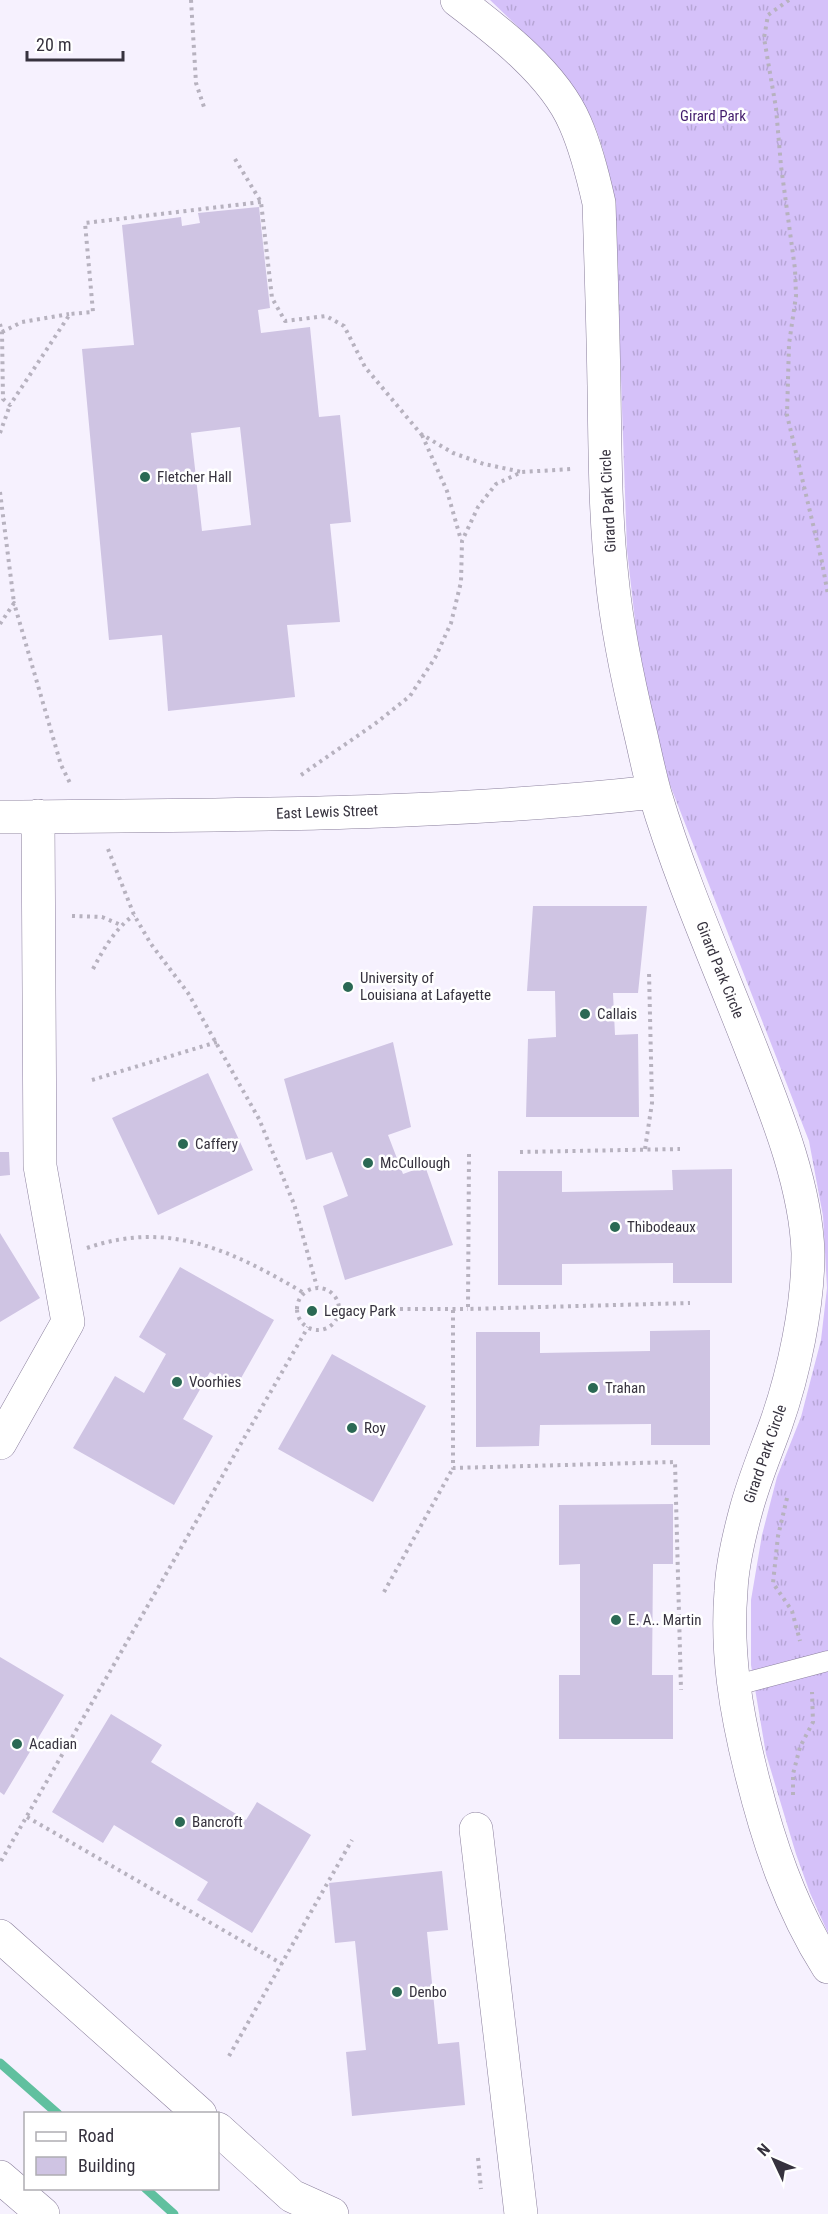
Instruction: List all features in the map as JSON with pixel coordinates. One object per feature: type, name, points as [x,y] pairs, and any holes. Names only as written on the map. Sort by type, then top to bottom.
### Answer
[{"type":"street","name":"Girard Park Circle","points":[[457,0],[520,52],[546,80],[574,122],[593,176],[599,203],[606,492],[612,580],[623,662],[654,792],[683,875],[773,1104],[794,1167],[808,1256],[803,1313],[792,1368],[777,1421],[749,1499],[737,1548],[730,1590],[730,1659],[742,1734],[760,1810],[780,1872],[808,1935],[828,1967]]},
{"type":"street","name":"East Lewis Street","points":[[0,817],[248,815],[419,810],[591,799],[654,792]]},
{"type":"street","points":[[0,1443],[68,1322],[40,1166],[38,816]]},
{"type":"street","points":[[476,1828],[521,2214]]},
{"type":"street","points":[[0,1936],[198,2112]]},
{"type":"street","points":[[219,2131],[292,2196],[332,2214]]},
{"type":"street","points":[[0,2176],[43,2214]]},
{"type":"lane","points":[[733,1686],[828,1661]]},
{"type":"path","points":[[190,0],[196,83],[204,107]]},
{"type":"path","points":[[789,0],[768,15],[764,38],[776,108],[781,166],[795,269],[796,296],[789,344],[787,415],[828,595]]},
{"type":"path","points":[[235,159],[261,202],[272,298],[285,321],[326,316],[345,326],[365,367],[421,434],[447,490],[462,541],[461,582],[451,623],[435,658],[410,696],[376,723],[301,775]]},
{"type":"path","points":[[2,332],[22,322],[93,312],[85,223],[261,202]]},
{"type":"path","points":[[0,434],[10,405],[70,314]]},
{"type":"path","points":[[0,324],[3,399],[10,405]]},
{"type":"path","points":[[421,434],[453,453],[484,464],[522,472],[572,469]]},
{"type":"path","points":[[462,541],[478,507],[496,484],[522,472]]},
{"type":"path","points":[[0,492],[14,603],[61,765],[69,782],[94,816],[134,915],[151,944],[188,993],[259,1119],[294,1204],[317,1287]]},
{"type":"path","points":[[0,624],[14,603]]},
{"type":"path","points":[[39,915],[102,917],[121,925]]},
{"type":"path","points":[[93,969],[105,946],[121,925],[134,915]]},
{"type":"path","points":[[645,1149],[652,1103],[649,972]]},
{"type":"path","points":[[92,1080],[217,1042]]},
{"type":"path","points":[[520,1152],[680,1149]]},
{"type":"path","points":[[468,1310],[469,1154]]},
{"type":"path","points":[[57,1258],[106,1241],[144,1237],[175,1238],[204,1244],[266,1271],[304,1293]]},
{"type":"path","points":[[317,1287],[330,1291],[340,1309],[336,1322],[318,1330],[308,1327],[300,1320],[297,1313],[297,1306],[304,1293],[317,1287]]},
{"type":"path","points":[[340,1309],[468,1310],[690,1303]]},
{"type":"path","points":[[384,1592],[453,1468],[453,1310]]},
{"type":"path","points":[[1,1861],[308,1327]]},
{"type":"path","points":[[453,1468],[675,1462],[681,1690]]},
{"type":"path","points":[[788,1491],[777,1536],[773,1583],[792,1611],[812,1692],[813,1722],[800,1747],[793,1774],[793,1800]]},
{"type":"path","points":[[27,1817],[282,1964]]},
{"type":"path","points":[[229,2056],[352,1840]]},
{"type":"green space","name":"Girard Park","points":[[490,0],[828,0],[828,1933],[796,1854],[766,1754],[751,1665],[751,1600],[762,1535],[777,1477],[801,1417],[821,1340],[827,1288],[823,1216],[809,1141],[663,767],[639,656],[627,550],[615,209],[604,152],[597,130],[572,86],[532,41]]},
{"type":"building","name":"Fletcher Hall","points":[[259,207],[270,308],[258,310],[261,333],[310,327],[319,417],[340,415],[351,522],[330,524],[340,622],[287,625],[295,697],[168,711],[162,635],[109,640],[82,349],[134,345],[122,225],[181,217],[182,226],[200,223],[198,213]],"holes":[[[240,427],[251,525],[202,531],[191,433]]]},
{"type":"building","name":"Callais","points":[[533,906],[647,906],[638,993],[613,993],[615,1035],[638,1034],[639,1117],[526,1117],[528,1039],[556,1037],[555,991],[527,991]]},
{"type":"building","name":"McCullough","points":[[393,1042],[411,1127],[388,1135],[403,1174],[425,1166],[453,1245],[345,1280],[323,1206],[348,1196],[332,1152],[306,1160],[284,1079]]},
{"type":"building","name":"Caffery","points":[[208,1073],[253,1170],[158,1215],[112,1118]]},
{"type":"building","points":[[0,1152],[9,1152],[10,1175],[0,1176]]},
{"type":"building","name":"Thibodeaux","points":[[732,1169],[732,1283],[673,1283],[673,1263],[562,1264],[562,1285],[498,1285],[498,1171],[562,1171],[562,1192],[673,1190],[672,1170]]},
{"type":"building","points":[[0,1233],[40,1298],[0,1322]]},
{"type":"building","name":"Voorhies","points":[[180,1267],[274,1320],[236,1387],[210,1372],[183,1419],[213,1436],[174,1505],[73,1448],[115,1376],[144,1393],[166,1354],[139,1337]]},
{"type":"building","name":"Trahan","points":[[710,1330],[710,1445],[651,1445],[651,1424],[540,1425],[539,1446],[476,1447],[476,1332],[540,1332],[540,1353],[650,1351],[650,1331]]},
{"type":"building","name":"Roy","points":[[332,1354],[426,1406],[373,1502],[278,1449]]},
{"type":"building","name":"E. A.. Martin","points":[[673,1504],[673,1564],[653,1564],[652,1675],[673,1675],[673,1739],[559,1739],[559,1675],[580,1675],[580,1564],[559,1565],[559,1505]]},
{"type":"building","name":"Acadian","points":[[0,1657],[64,1695],[4,1795],[0,1792]]},
{"type":"building","name":"Bancroft","points":[[111,1714],[162,1745],[151,1762],[246,1820],[257,1802],[311,1835],[252,1933],[197,1900],[208,1882],[114,1825],[103,1843],[52,1812]]},
{"type":"building","name":"Denbo","points":[[442,1871],[448,1930],[427,1932],[438,2044],[459,2042],[465,2105],[352,2116],[346,2052],[366,2050],[355,1941],[335,1943],[329,1883]]},
{"type":"waterway","points":[[0,2063],[56,2112]]},
{"type":"waterway","points":[[147,2190],[174,2214]]},
{"type":"place","name":"Fletcher Hall","points":[[145,477]]},
{"type":"place","name":"University of Louisiana at Lafayette","points":[[348,987]]},
{"type":"place","name":"Callais","points":[[585,1014]]},
{"type":"place","name":"Caffery","points":[[183,1144]]},
{"type":"place","name":"McCullough","points":[[368,1163]]},
{"type":"place","name":"Thibodeaux","points":[[615,1227]]},
{"type":"place","name":"Legacy Park","points":[[312,1311]]},
{"type":"place","name":"Voorhies","points":[[177,1382]]},
{"type":"place","name":"Trahan","points":[[593,1388]]},
{"type":"place","name":"Roy","points":[[352,1428]]},
{"type":"place","name":"E. A.. Martin","points":[[616,1620]]},
{"type":"place","name":"Acadian","points":[[17,1744]]},
{"type":"place","name":"Bancroft","points":[[180,1822]]},
{"type":"place","name":"Denbo","points":[[397,1992]]}]
